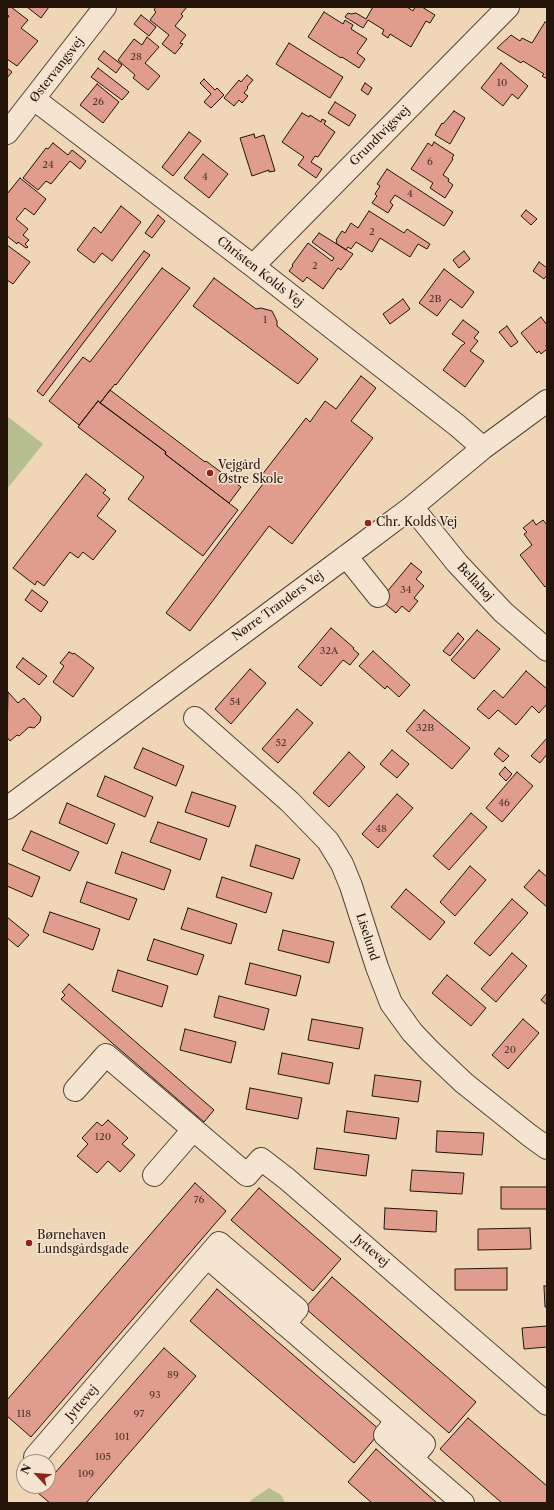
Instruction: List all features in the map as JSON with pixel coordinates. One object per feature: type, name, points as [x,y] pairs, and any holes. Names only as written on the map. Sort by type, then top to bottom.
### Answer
[{"type":"street","name":"Østervangsvej","points":[[7,133],[106,7]]},
{"type":"street","name":"Grundtvigsvej","points":[[252,266],[508,7]]},
{"type":"street","name":"Christen Kolds Vej","points":[[34,99],[252,266],[458,426],[484,448]]},
{"type":"street","name":"Nørre Tranders Vej","points":[[7,808],[412,507],[484,448],[547,401]]},
{"type":"street","name":"Bellahøj","points":[[412,507],[457,563],[503,612],[547,650]]},
{"type":"street","points":[[346,556],[378,596]]},
{"type":"street","name":"Liselund","points":[[195,718],[290,802],[328,841],[342,864],[351,886],[376,967],[391,1003],[412,1032],[430,1052],[464,1083],[547,1148]]},
{"type":"street","name":"Jyttevej","points":[[75,1090],[106,1055],[247,1175],[261,1160],[387,1265],[547,1404]]},
{"type":"street","points":[[154,1175],[194,1130]]},
{"type":"street","name":"Jyttevej","points":[[38,1454],[219,1243],[296,1309],[284,1324],[424,1444],[412,1459],[463,1503]]},
{"type":"green space","points":[[7,416],[43,444],[7,489]]},
{"type":"green space","points":[[269,1488],[281,1495],[285,1503],[250,1503],[251,1500]]},
{"type":"building","points":[[7,7],[11,7],[28,20],[21,28],[38,41],[17,66],[7,59],[7,19],[9,16],[7,15]]},
{"type":"building","points":[[27,7],[49,7],[41,18]]},
{"type":"building","points":[[156,7],[187,7],[181,14],[183,16],[175,26],[186,35],[180,43],[183,44],[175,54],[162,44],[169,35],[150,20],[156,12],[154,10]]},
{"type":"building","points":[[373,7],[407,7],[413,11],[415,7],[422,7],[435,15],[430,23],[426,21],[411,47],[390,34],[388,38],[382,34],[384,30],[368,20],[363,28],[345,17],[348,13],[356,13],[366,19]]},
{"type":"building","points":[[324,12],[343,24],[345,20],[353,25],[351,29],[367,39],[357,53],[365,59],[359,68],[308,37]]},
{"type":"building","points":[[141,15],[156,27],[149,36],[134,24]]},
{"type":"building","points":[[545,22],[547,23],[547,79],[542,76],[544,74],[523,61],[521,63],[497,48],[511,35],[520,41],[522,38],[532,43]]},
{"type":"building","points":[[147,37],[159,47],[145,63],[160,76],[148,90],[133,78],[135,75],[118,60],[134,39],[142,45]]},
{"type":"building","points":[[289,43],[343,77],[330,98],[276,64]]},
{"type":"building","points":[[104,51],[122,65],[116,73],[98,59]]},
{"type":"building","points":[[501,63],[528,86],[518,99],[512,94],[503,106],[481,88]]},
{"type":"building","points":[[7,68],[12,72],[7,78]]},
{"type":"building","points":[[98,68],[129,92],[122,100],[91,77]]},
{"type":"building","points":[[247,75],[253,80],[244,93],[248,96],[242,103],[239,100],[234,106],[224,98],[239,80],[241,82]]},
{"type":"building","points":[[204,79],[215,90],[217,88],[224,95],[211,108],[204,102],[211,94],[200,83]]},
{"type":"building","points":[[365,83],[372,88],[368,95],[361,90]]},
{"type":"building","points":[[97,84],[119,102],[103,123],[80,105]]},
{"type":"building","points":[[335,102],[356,115],[349,126],[328,113]]},
{"type":"building","points":[[454,111],[465,118],[450,144],[435,135],[442,123],[443,124]]},
{"type":"building","points":[[302,113],[309,117],[310,115],[321,122],[322,119],[326,121],[324,124],[335,132],[318,157],[315,156],[311,162],[322,169],[316,178],[298,165],[304,157],[282,142]]},
{"type":"building","points":[[189,132],[201,141],[173,176],[162,167]]},
{"type":"building","points":[[254,134],[255,138],[264,135],[275,171],[269,172],[269,170],[252,176],[240,138]]},
{"type":"building","points":[[434,142],[454,155],[443,175],[449,179],[448,181],[453,185],[445,198],[430,188],[433,183],[411,169],[428,143],[432,146]]},
{"type":"building","points":[[53,143],[68,155],[72,150],[86,161],[80,169],[70,161],[51,184],[46,181],[38,190],[23,178],[46,148],[48,149]]},
{"type":"building","points":[[203,154],[228,174],[209,198],[184,178]]},
{"type":"building","points":[[387,169],[453,212],[444,226],[395,195],[390,202],[393,205],[388,213],[372,203],[377,196],[375,194],[380,186],[377,184]]},
{"type":"building","points":[[20,178],[46,199],[34,215],[25,208],[16,219],[28,229],[23,235],[29,240],[25,244],[28,247],[26,248],[18,242],[17,244],[7,236],[7,194]]},
{"type":"building","points":[[121,206],[141,222],[112,261],[102,253],[94,263],[77,250],[94,227],[101,233]]},
{"type":"building","points":[[526,210],[537,219],[531,225],[521,216]]},
{"type":"building","points":[[369,211],[404,233],[407,229],[430,244],[427,249],[418,244],[410,257],[380,238],[372,252],[356,242],[351,249],[348,247],[346,250],[336,243],[336,240],[342,231],[345,233],[351,223],[358,228]]},
{"type":"building","points":[[158,215],[165,221],[152,238],[145,233]]},
{"type":"building","points":[[319,233],[353,254],[341,270],[338,268],[323,289],[307,277],[303,282],[289,271],[308,243],[332,261],[334,258],[312,242]]},
{"type":"building","points":[[7,245],[30,262],[13,284],[7,280]]},
{"type":"building","points":[[144,251],[150,255],[43,396],[37,391]]},
{"type":"building","points":[[464,251],[470,259],[459,268],[453,260]]},
{"type":"building","points":[[539,262],[547,268],[547,275],[544,279],[533,271]]},
{"type":"building","points":[[162,268],[190,288],[116,385],[115,384],[100,403],[98,401],[79,425],[49,401],[83,357],[90,362]]},
{"type":"building","points":[[444,269],[474,292],[462,308],[450,299],[437,316],[419,303]]},
{"type":"building","points":[[214,278],[256,309],[261,308],[272,311],[277,321],[277,326],[318,359],[298,384],[193,306]]},
{"type":"building","points":[[403,299],[410,309],[390,324],[383,314]]},
{"type":"building","points":[[541,317],[547,325],[547,349],[541,354],[539,351],[537,353],[521,333]]},
{"type":"building","points":[[463,320],[479,332],[474,338],[478,341],[470,351],[484,361],[465,387],[443,370],[465,343],[452,334]]},
{"type":"building","points":[[507,326],[518,342],[511,347],[499,332]]},
{"type":"building","points":[[361,376],[376,388],[351,421],[373,438],[292,544],[269,526],[190,631],[166,613],[263,484],[258,480],[306,418],[310,422],[325,401],[336,409]]},
{"type":"building","points":[[110,390],[205,462],[206,461],[241,487],[229,503],[165,454],[166,452],[100,403]]},
{"type":"building","points":[[98,401],[166,452],[165,454],[238,510],[203,556],[128,499],[144,477],[78,427]]},
{"type":"building","points":[[86,474],[106,490],[103,493],[110,499],[97,516],[116,531],[93,560],[83,552],[78,558],[70,552],[44,586],[37,581],[35,585],[13,568]]},
{"type":"building","points":[[533,520],[536,525],[543,520],[547,525],[547,585],[545,587],[520,555],[532,545],[524,534],[527,532],[523,528]]},
{"type":"building","points":[[411,563],[422,572],[416,579],[424,586],[414,598],[418,601],[409,612],[402,606],[396,613],[384,603],[390,596],[386,593]]},
{"type":"building","points":[[32,590],[48,602],[41,612],[25,600]]},
{"type":"building","points":[[331,628],[359,654],[350,665],[343,660],[321,686],[298,667]]},
{"type":"building","points":[[477,630],[500,649],[474,679],[451,660]]},
{"type":"building","points":[[458,633],[464,639],[450,656],[443,651]]},
{"type":"building","points":[[373,651],[410,685],[399,697],[387,686],[385,689],[359,666]]},
{"type":"building","points":[[69,652],[74,653],[94,668],[73,697],[53,682],[64,666],[60,663]]},
{"type":"building","points":[[23,658],[47,676],[39,685],[16,667]]},
{"type":"building","points":[[250,669],[266,683],[231,724],[215,709]]},
{"type":"building","points":[[526,671],[547,689],[547,704],[539,713],[532,706],[516,725],[498,710],[489,719],[477,709],[494,690],[503,698]]},
{"type":"building","points":[[8,692],[18,703],[24,698],[41,717],[40,722],[34,728],[29,727],[19,736],[17,735],[10,741],[7,737]]},
{"type":"building","points":[[297,709],[313,723],[278,763],[262,749]]},
{"type":"building","points":[[424,710],[470,748],[452,769],[406,731]]},
{"type":"building","points":[[547,738],[547,754],[540,763],[531,756]]},
{"type":"building","points":[[143,748],[184,766],[176,786],[134,768]]},
{"type":"building","points":[[499,748],[509,756],[503,762],[494,754]]},
{"type":"building","points":[[392,750],[409,764],[397,778],[380,764]]},
{"type":"building","points":[[349,752],[365,767],[329,807],[313,793]]},
{"type":"building","points":[[505,767],[512,774],[506,781],[499,774]]},
{"type":"building","points":[[517,772],[533,786],[502,822],[486,808]]},
{"type":"building","points":[[105,776],[153,797],[145,817],[97,796]]},
{"type":"building","points":[[192,792],[236,806],[229,827],[185,812]]},
{"type":"building","points":[[397,794],[413,808],[378,848],[362,834]]},
{"type":"building","points":[[67,803],[115,824],[107,844],[59,823]]},
{"type":"building","points":[[471,813],[487,827],[449,870],[433,856]]},
{"type":"building","points":[[158,822],[207,839],[200,860],[150,842]]},
{"type":"building","points":[[31,831],[79,852],[70,871],[22,850]]},
{"type":"building","points":[[256,845],[300,859],[293,879],[250,866]]},
{"type":"building","points":[[122,852],[171,870],[164,890],[115,873]]},
{"type":"building","points":[[7,863],[40,877],[32,897],[7,886]]},
{"type":"building","points":[[470,866],[486,880],[455,916],[440,902]]},
{"type":"building","points":[[539,870],[547,877],[547,907],[524,887]]},
{"type":"building","points":[[222,877],[272,893],[266,913],[216,897]]},
{"type":"building","points":[[87,882],[137,899],[129,920],[80,902]]},
{"type":"building","points":[[406,889],[445,922],[430,940],[391,907]]},
{"type":"building","points":[[512,899],[528,913],[490,956],[474,943]]},
{"type":"building","points":[[188,908],[237,924],[231,944],[181,929]]},
{"type":"building","points":[[50,912],[100,929],[93,950],[43,932]]},
{"type":"building","points":[[7,917],[29,935],[18,947],[7,938]]},
{"type":"building","points":[[283,930],[334,942],[329,963],[278,950]]},
{"type":"building","points":[[154,939],[204,955],[197,975],[147,960]]},
{"type":"building","points":[[512,953],[527,966],[496,1002],[481,989]]},
{"type":"building","points":[[250,963],[301,976],[296,996],[245,984]]},
{"type":"building","points":[[118,970],[168,986],[162,1007],[112,991]]},
{"type":"building","points":[[447,975],[486,1008],[471,1026],[432,993]]},
{"type":"building","points":[[69,984],[214,1110],[204,1122],[61,999],[65,995],[62,992]]},
{"type":"building","points":[[547,993],[547,1005],[541,1000]]},
{"type":"building","points":[[219,996],[269,1009],[264,1030],[214,1017]]},
{"type":"building","points":[[312,1019],[363,1028],[359,1049],[308,1040]]},
{"type":"building","points":[[523,1019],[539,1033],[508,1069],[492,1055]]},
{"type":"building","points":[[185,1029],[236,1042],[231,1063],[180,1050]]},
{"type":"building","points":[[282,1053],[333,1063],[329,1084],[278,1074]]},
{"type":"building","points":[[375,1075],[421,1081],[418,1102],[372,1096]]},
{"type":"building","points":[[250,1088],[302,1098],[298,1119],[246,1109]]},
{"type":"building","points":[[347,1111],[399,1118],[396,1139],[344,1132]]},
{"type":"building","points":[[108,1120],[128,1138],[122,1144],[135,1155],[120,1172],[108,1161],[97,1173],[77,1156],[88,1144],[82,1138],[97,1122],[102,1126]]},
{"type":"building","points":[[437,1131],[484,1133],[482,1155],[436,1152]]},
{"type":"building","points":[[317,1148],[369,1155],[366,1176],[314,1169]]},
{"type":"building","points":[[412,1170],[464,1173],[462,1194],[410,1191]]},
{"type":"building","points":[[195,1183],[226,1211],[31,1437],[7,1416],[7,1400]]},
{"type":"building","points":[[501,1187],[547,1187],[547,1209],[501,1209]]},
{"type":"building","points":[[259,1188],[341,1259],[313,1291],[231,1220]]},
{"type":"building","points":[[385,1208],[437,1211],[436,1232],[384,1229]]},
{"type":"building","points":[[530,1228],[531,1249],[478,1250],[478,1229]]},
{"type":"building","points":[[507,1268],[507,1290],[455,1290],[455,1269]]},
{"type":"building","points":[[332,1277],[476,1402],[449,1433],[305,1308]]},
{"type":"building","points":[[544,1286],[547,1286],[547,1307],[545,1307]]},
{"type":"building","points":[[217,1289],[381,1431],[354,1463],[190,1321]]},
{"type":"building","points":[[547,1326],[547,1347],[524,1349],[522,1328]]},
{"type":"building","points":[[164,1348],[196,1376],[86,1503],[50,1503],[39,1494],[56,1494],[56,1472]]},
{"type":"building","points":[[468,1418],[547,1486],[547,1503],[502,1503],[440,1449]]},
{"type":"building","points":[[376,1449],[437,1503],[372,1503],[348,1482]]},
{"type":"place","name":"Vejgård Østre Skole","points":[[210,473]]},
{"type":"place","name":"Chr. Kolds Vej","points":[[368,523]]},
{"type":"place","name":"Børnehaven Lundsgårdsgade","points":[[29,1243]]}]
